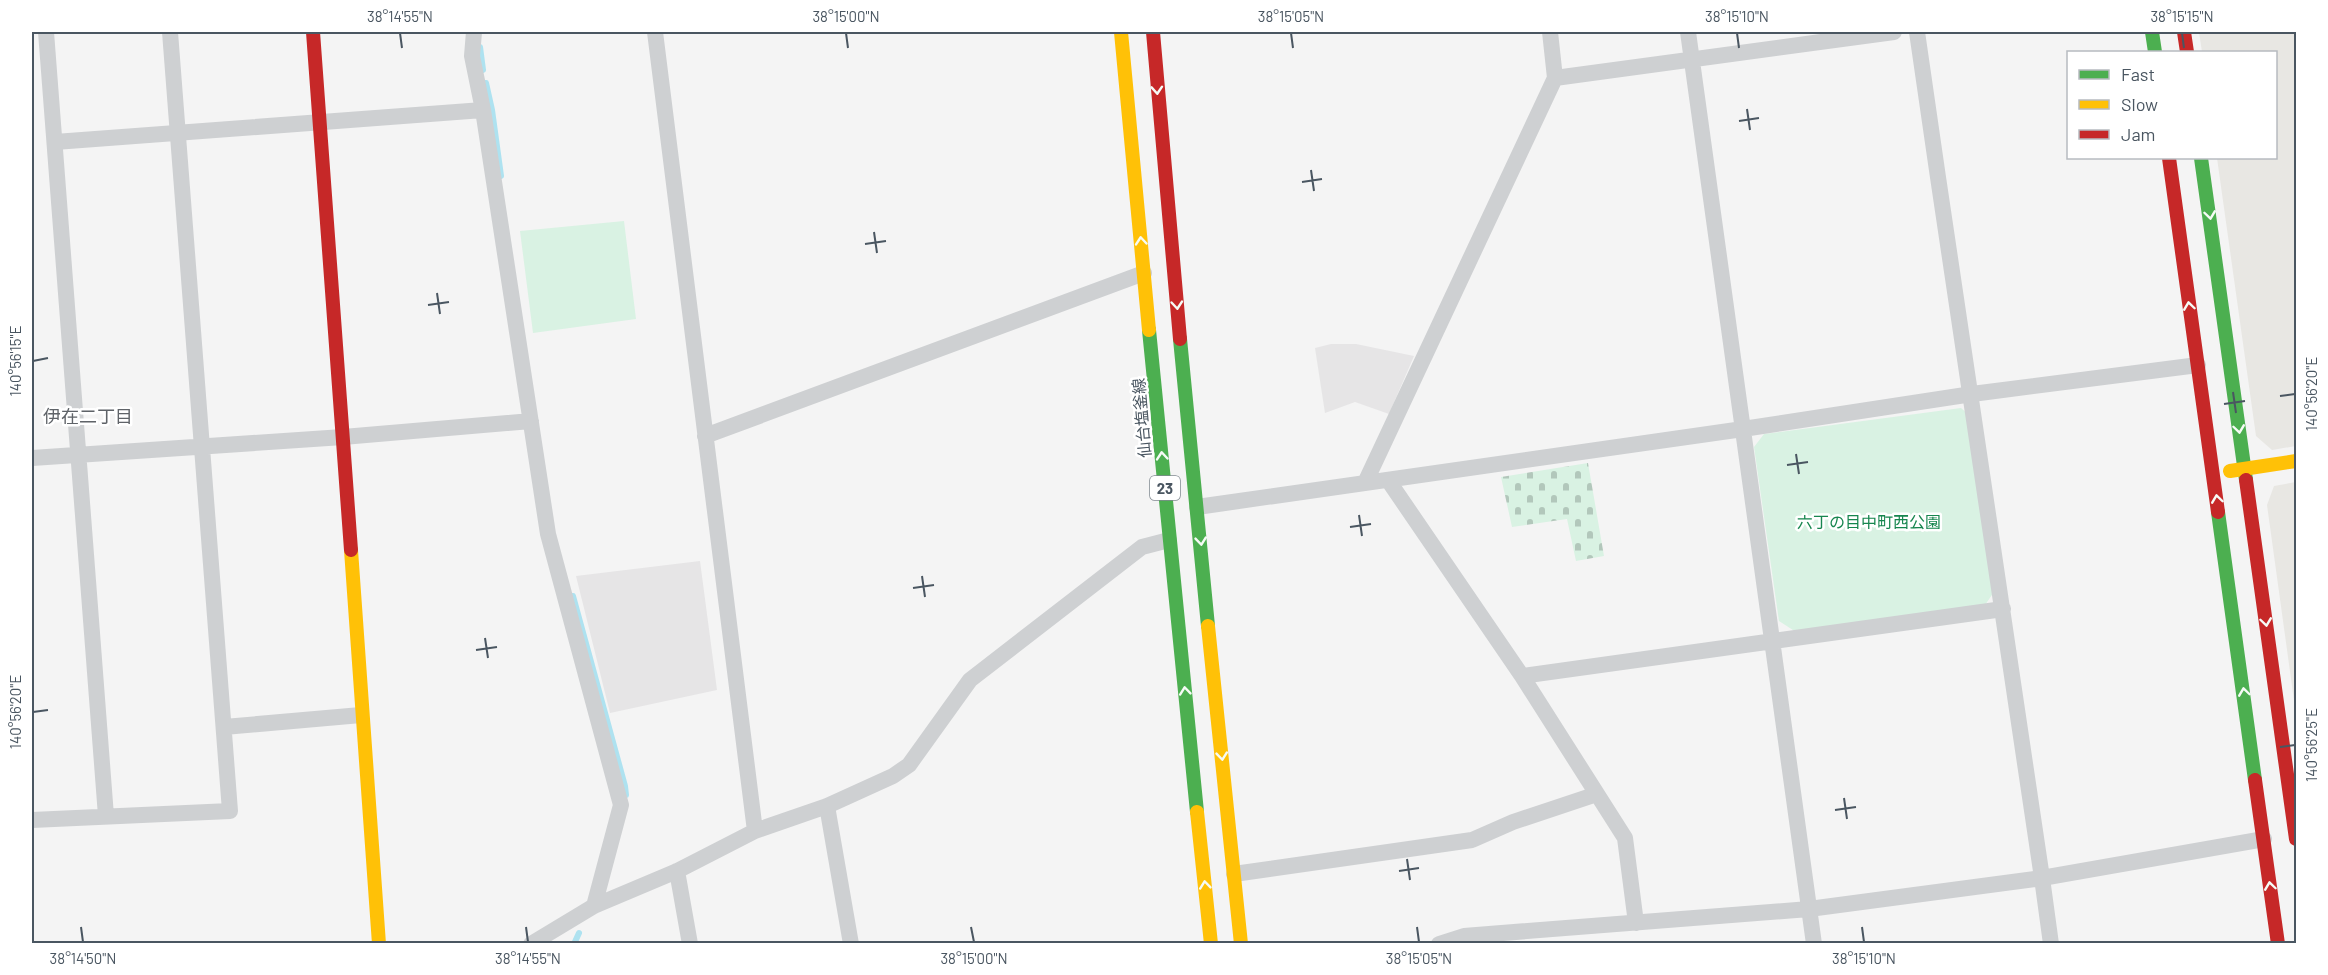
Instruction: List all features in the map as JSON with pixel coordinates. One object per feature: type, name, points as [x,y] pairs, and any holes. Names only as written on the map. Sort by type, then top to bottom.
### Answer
[{"type":"street","points":[[46,32],[106,816]]},
{"type":"street","points":[[32,820],[230,811],[170,32]]},
{"type":"street","points":[[313,32],[379,944]]},
{"type":"street","points":[[474,32],[472,56],[483,110],[548,534],[621,805],[594,906]]},
{"type":"street","points":[[655,32],[755,831]]},
{"type":"street","name":"仙台塩釜線","points":[[1121,32],[1169,540],[1211,944]]},
{"type":"street","name":"23","points":[[1153,32],[1187,416],[1242,944]]},
{"type":"street","points":[[1365,483],[1556,78],[1550,32]]},
{"type":"street","points":[[1688,32],[1814,944]]},
{"type":"street","points":[[1556,78],[1894,32]]},
{"type":"street","points":[[1917,32],[1955,305],[1972,394],[2051,944]]},
{"type":"street","points":[[2152,32],[2154,51]]},
{"type":"street","points":[[2184,32],[2187,51]]},
{"type":"street","points":[[55,142],[483,110]]},
{"type":"street","points":[[2169,159],[2278,944]]},
{"type":"street","points":[[2201,159],[2296,839]]},
{"type":"street","points":[[705,436],[1144,273]]},
{"type":"street","points":[[1197,507],[1972,394],[2198,365]]},
{"type":"street","points":[[32,458],[343,437],[531,421]]},
{"type":"street","points":[[2214,473],[2296,461]]},
{"type":"street","points":[[1389,480],[1522,676],[1625,838],[1636,923]]},
{"type":"street","points":[[540,942],[594,906],[677,872],[755,831],[827,806],[894,776],[909,765],[970,680],[1142,547],[1169,540]]},
{"type":"street","points":[[1522,676],[2003,609]]},
{"type":"street","points":[[224,727],[361,715]]},
{"type":"street","points":[[1234,874],[1472,840],[1513,822],[1597,794]]},
{"type":"street","points":[[827,806],[851,944]]},
{"type":"street","points":[[1439,944],[1636,923],[1809,909],[2042,878],[2264,839]]},
{"type":"street","points":[[677,872],[690,944]]},
{"type":"shaded area","points":[[2199,32],[2296,32],[2296,446],[2272,450],[2256,436],[2217,159],[2277,159],[2277,51],[2202,51]]},
{"type":"shaded area","points":[[1331,344],[1356,344],[1414,356],[1389,414],[1355,402],[1325,413],[1315,348]]},
{"type":"shaded area","points":[[2296,482],[2296,715],[2267,505],[2274,486]]},
{"type":"shaded area","points":[[700,561],[717,690],[610,713],[576,576]]},
{"type":"green space","points":[[624,221],[636,319],[533,333],[520,231]]},
{"type":"green space","name":"六丁の目中町西公園","points":[[1961,408],[1969,415],[1994,592],[1985,605],[1796,632],[1779,621],[1754,447],[1764,434]]},
{"type":"green space","points":[[1588,463],[1604,556],[1576,561],[1567,519],[1512,527],[1501,477]]},
{"type":"waterway","points":[[480,47],[483,70]]},
{"type":"waterway","points":[[486,83],[501,176]]},
{"type":"waterway","points":[[573,596],[626,795]]},
{"type":"waterway","points":[[574,944],[579,933]]},
{"type":"traffic: fast","points":[[2152,32],[2155,51]]},
{"type":"traffic: fast","points":[[2201,159],[2246,480]]},
{"type":"traffic: fast","points":[[1149,330],[1197,812]]},
{"type":"traffic: fast","points":[[1180,339],[1208,626]]},
{"type":"traffic: fast","points":[[2218,512],[2255,780]]},
{"type":"traffic: slow","points":[[1121,32],[1149,330]]},
{"type":"traffic: slow","points":[[2230,471],[2296,461]]},
{"type":"traffic: slow","points":[[351,550],[379,944]]},
{"type":"traffic: slow","points":[[1208,626],[1241,944]]},
{"type":"traffic: slow","points":[[1197,812],[1211,944]]},
{"type":"traffic: jam","points":[[313,32],[351,550]]},
{"type":"traffic: jam","points":[[1153,32],[1180,339]]},
{"type":"traffic: jam","points":[[2184,32],[2187,51]]},
{"type":"traffic: jam","points":[[2169,159],[2218,512]]},
{"type":"traffic: jam","points":[[2246,480],[2296,839]]},
{"type":"traffic: jam","points":[[2255,780],[2278,944]]},
{"type":"district","name":"伊在二丁目","points":[[88,416]]}]
